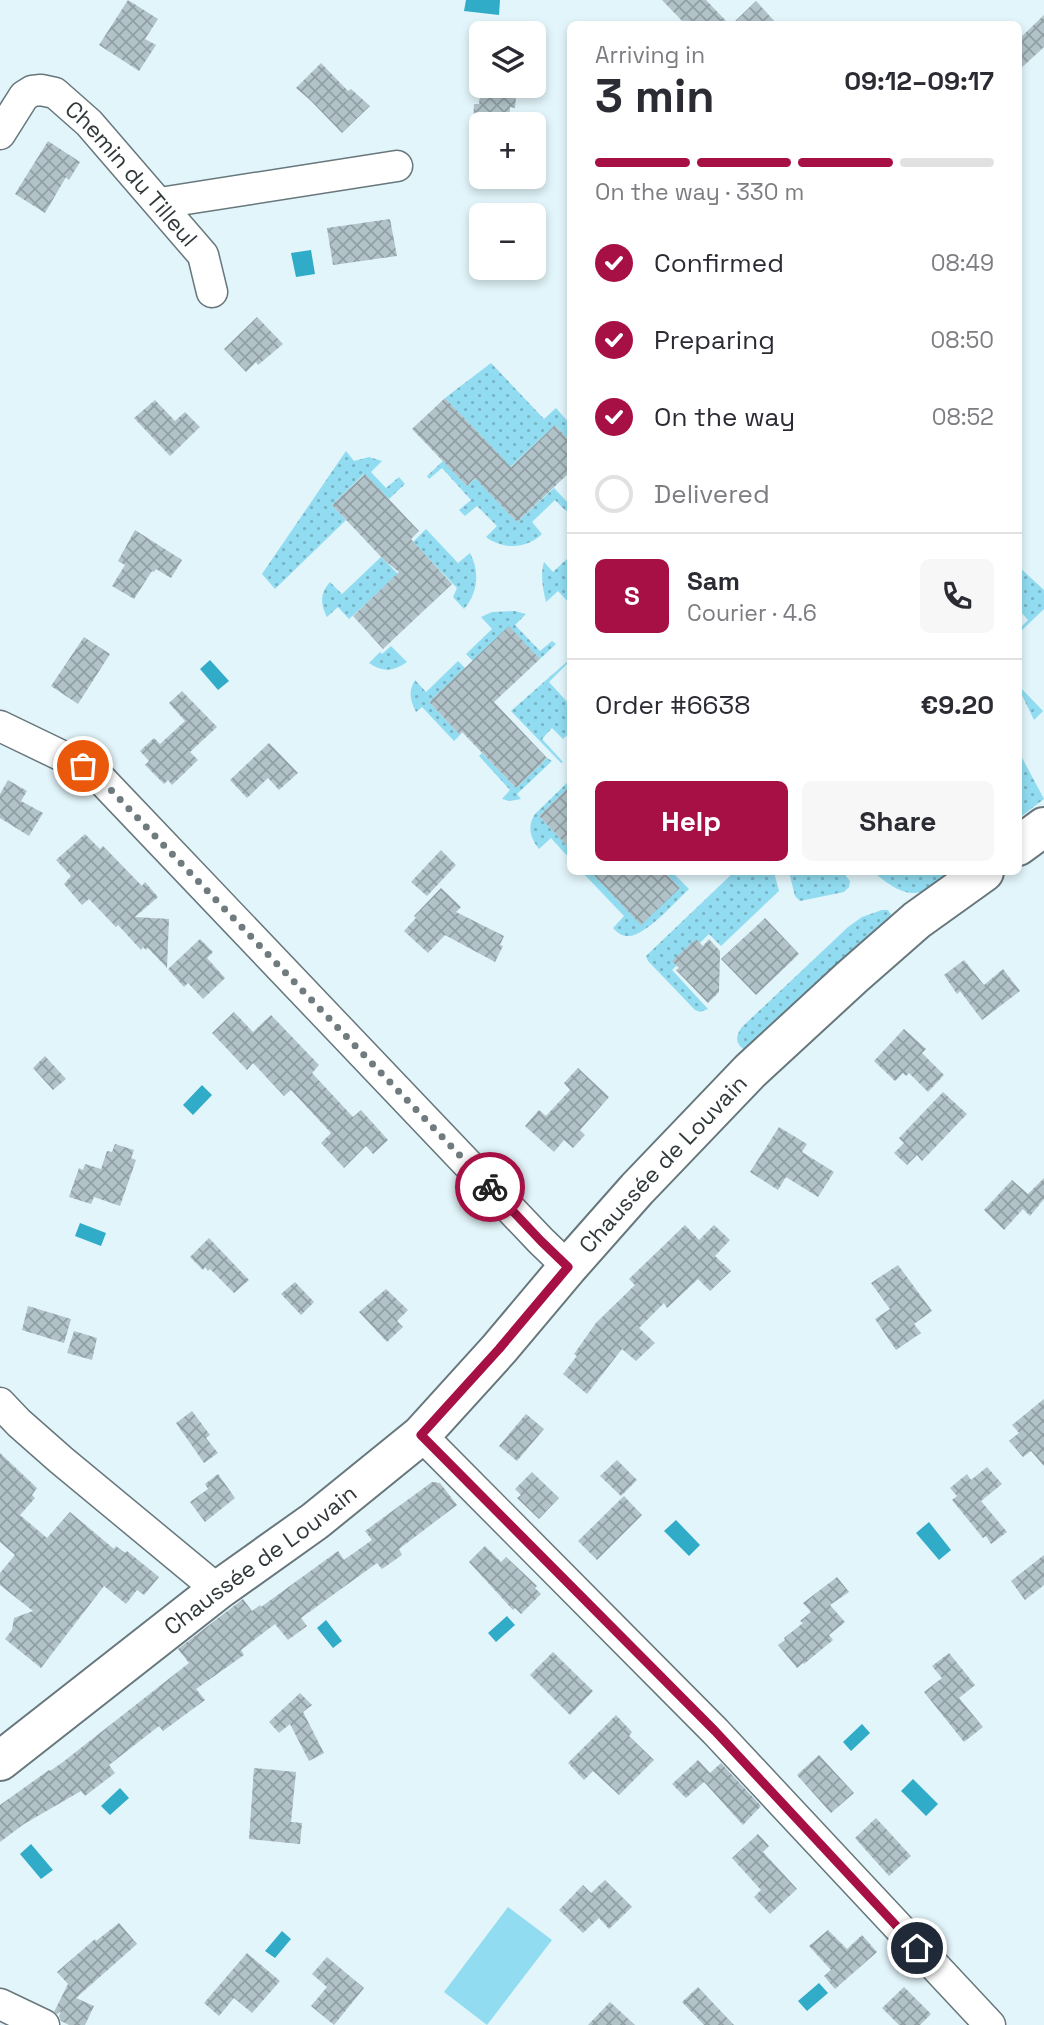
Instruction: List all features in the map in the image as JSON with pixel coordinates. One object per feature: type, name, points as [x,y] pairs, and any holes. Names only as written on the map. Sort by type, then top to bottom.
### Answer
[{"type":"main road","points":[[1022,843],[1044,827]]},
{"type":"main road","name":"Chaussée de Louvain","points":[[0,1761],[218,1590],[315,1521],[421,1435],[499,1349],[636,1189],[750,1071],[917,920],[980,875]]},
{"type":"street","name":"Chemin du Tilleul","points":[[0,134],[24,96],[41,90],[55,93],[89,123],[203,255],[212,292]]},
{"type":"street","points":[[160,203],[397,166]]},
{"type":"street","points":[[0,726],[98,776],[568,1267]]},
{"type":"street","points":[[0,1403],[61,1460],[218,1590]]},
{"type":"street","points":[[421,1435],[715,1731],[984,2023]]},
{"type":"street","points":[[0,2004],[44,2025]]},
{"type":"shaded area","points":[[466,0],[500,0],[499,15],[464,11]]},
{"type":"shaded area","points":[[311,250],[315,274],[296,277],[291,253]]},
{"type":"shaded area","points":[[491,363],[544,419],[556,408],[567,421],[567,438],[555,425],[505,472],[499,455],[445,398]]},
{"type":"shaded area","points":[[346,451],[354,461],[369,457],[382,461],[371,472],[386,488],[399,477],[405,484],[389,499],[364,474],[332,505],[346,520],[275,589],[262,574]]},
{"type":"shaded area","points":[[443,461],[467,486],[480,474],[487,490],[517,522],[554,488],[567,502],[567,510],[555,500],[532,522],[542,534],[529,543],[507,546],[486,537],[497,526],[477,506],[465,516],[459,510],[471,500],[442,468],[429,479],[427,476]]},
{"type":"shaded area","points":[[426,529],[458,563],[470,553],[476,582],[469,603],[464,609],[453,597],[457,588],[413,542]]},
{"type":"shaded area","points":[[381,557],[398,574],[349,619],[338,607],[327,617],[322,599],[330,582],[342,594]]},
{"type":"shaded area","points":[[567,559],[567,601],[558,591],[546,602],[542,577],[544,562],[553,572]]},
{"type":"shaded area","points":[[1022,570],[1044,590],[1044,609],[1022,630],[1022,626],[1028,620],[1022,613]]},
{"type":"shaded area","points":[[515,611],[526,614],[515,625],[540,651],[552,641],[556,644],[540,659],[509,627],[473,661],[466,654],[492,629],[481,617],[492,612]]},
{"type":"shaded area","points":[[391,646],[407,662],[388,670],[369,663],[380,652],[382,654]]},
{"type":"shaded area","points":[[210,660],[229,681],[218,690],[200,669]]},
{"type":"shaded area","points":[[458,661],[465,668],[429,702],[460,735],[454,741],[422,707],[416,712],[411,692],[415,680],[426,692]]},
{"type":"shaded area","points":[[567,662],[549,682],[567,702],[567,735],[563,739],[552,728],[542,739],[563,762],[561,763],[511,711]]},
{"type":"shaded area","points":[[1022,689],[1043,711],[1034,720],[1022,695]]},
{"type":"shaded area","points":[[482,753],[516,788],[547,758],[552,761],[517,794],[521,799],[510,801],[502,799],[510,790],[479,756]]},
{"type":"shaded area","points":[[1022,758],[1044,799],[1022,816]]},
{"type":"shaded area","points":[[567,783],[567,789],[539,816],[567,846],[567,856],[551,838],[539,849],[533,841],[530,827],[535,814]]},
{"type":"shaded area","points":[[585,875],[594,875],[641,924],[680,888],[667,875],[675,875],[689,889],[651,925],[634,935],[619,934],[613,928],[624,916]]},
{"type":"shaded area","points":[[731,875],[775,875],[779,891],[721,946],[709,934],[672,970],[708,1009],[700,1012],[695,1010],[646,956]]},
{"type":"shaded area","points":[[790,875],[845,875],[850,881],[844,892],[800,901],[795,896]]},
{"type":"shaded area","points":[[878,875],[945,875],[928,888],[914,893],[895,888]]},
{"type":"shaded area","points":[[888,910],[894,919],[745,1050],[739,1045],[738,1034],[742,1027],[848,927],[862,917]]},
{"type":"shaded area","points":[[202,1085],[212,1095],[193,1115],[183,1105]]},
{"type":"shaded area","points":[[80,1223],[106,1233],[101,1246],[75,1236]]},
{"type":"shaded area","points":[[676,1520],[700,1545],[689,1556],[664,1531]]},
{"type":"shaded area","points":[[929,1522],[951,1550],[939,1560],[916,1533]]},
{"type":"shaded area","points":[[507,1616],[515,1625],[496,1642],[488,1633]]},
{"type":"shaded area","points":[[326,1620],[342,1641],[333,1648],[317,1628]]},
{"type":"shaded area","points":[[862,1724],[870,1733],[851,1751],[843,1742]]},
{"type":"shaded area","points":[[913,1779],[938,1804],[926,1816],[901,1791]]},
{"type":"shaded area","points":[[120,1788],[129,1798],[110,1815],[101,1806]]},
{"type":"shaded area","points":[[31,1844],[53,1870],[41,1879],[20,1854]]},
{"type":"shaded area","points":[[508,1907],[552,1940],[487,2025],[444,1992]]},
{"type":"shaded area","points":[[282,1931],[291,1939],[275,1958],[265,1951]]},
{"type":"shaded area","points":[[819,1983],[828,1993],[807,2011],[798,2001]]},
{"type":"building","points":[[128,0],[158,19],[145,39],[156,45],[139,71],[99,45]]},
{"type":"building","points":[[662,0],[706,0],[726,21],[682,21]]},
{"type":"building","points":[[756,1],[774,21],[735,21]]},
{"type":"building","points":[[1044,15],[1044,47],[1022,67],[1022,36]]},
{"type":"building","points":[[321,63],[348,91],[351,89],[370,106],[342,133],[296,88]]},
{"type":"building","points":[[480,98],[516,98],[515,108],[510,107],[510,112],[474,112],[474,104],[479,104]]},
{"type":"building","points":[[48,141],[80,162],[69,180],[66,177],[45,213],[15,194]]},
{"type":"building","points":[[390,219],[397,256],[333,265],[327,228]]},
{"type":"building","points":[[257,317],[283,344],[246,372],[224,349]]},
{"type":"building","points":[[445,398],[511,467],[555,425],[567,438],[567,475],[517,522],[475,478],[467,486],[412,429]]},
{"type":"building","points":[[155,400],[175,421],[185,412],[200,427],[170,456],[134,418]]},
{"type":"building","points":[[365,474],[419,531],[411,539],[452,584],[383,649],[353,616],[399,572],[385,561],[332,505]]},
{"type":"building","points":[[135,530],[182,560],[171,578],[156,569],[152,571],[134,599],[112,586],[125,565],[118,561]]},
{"type":"building","points":[[509,626],[540,659],[494,702],[547,758],[516,788],[429,702]]},
{"type":"building","points":[[84,637],[110,654],[78,704],[51,686]]},
{"type":"building","points":[[182,691],[217,727],[190,752],[198,760],[172,785],[168,780],[164,784],[145,765],[149,761],[140,751],[154,738],[160,744],[185,721],[169,703]]},
{"type":"building","points":[[269,743],[298,773],[279,790],[268,778],[247,798],[230,780]]},
{"type":"building","points":[[8,780],[27,791],[21,801],[43,813],[29,836],[0,818],[0,794]]},
{"type":"building","points":[[567,789],[567,846],[539,816]]},
{"type":"building","points":[[85,834],[100,849],[103,846],[142,886],[145,882],[158,897],[135,917],[169,919],[167,968],[148,948],[146,950],[143,947],[141,950],[89,899],[82,905],[64,884],[71,876],[56,860]]},
{"type":"building","points":[[441,850],[456,865],[427,896],[411,882]]},
{"type":"building","points":[[594,875],[667,875],[680,888],[641,925]]},
{"type":"building","points":[[441,888],[461,907],[456,912],[504,936],[500,945],[503,946],[495,962],[445,935],[428,953],[404,931],[416,918],[414,916]]},
{"type":"building","points":[[765,918],[799,954],[756,995],[721,959]]},
{"type":"building","points":[[200,939],[213,952],[207,958],[225,978],[203,999],[188,983],[184,987],[168,969]]},
{"type":"building","points":[[696,939],[703,946],[709,939],[720,951],[719,992],[708,1003],[676,970],[679,968],[672,961]]},
{"type":"building","points":[[964,960],[984,985],[1003,969],[1020,991],[982,1020],[960,991],[957,994],[944,975]]},
{"type":"building","points":[[234,1012],[253,1032],[271,1015],[319,1065],[312,1073],[353,1117],[361,1110],[388,1140],[373,1154],[366,1146],[344,1168],[321,1143],[331,1133],[291,1090],[284,1096],[253,1063],[247,1070],[212,1033]]},
{"type":"building","points":[[904,1029],[926,1049],[922,1053],[944,1075],[928,1092],[909,1073],[906,1076],[903,1073],[895,1081],[874,1061]]},
{"type":"building","points":[[45,1056],[66,1079],[53,1090],[33,1068]]},
{"type":"building","points":[[578,1068],[609,1097],[580,1130],[585,1135],[573,1148],[564,1140],[554,1152],[525,1126],[539,1110],[546,1116],[570,1090],[564,1083]]},
{"type":"building","points":[[943,1092],[967,1114],[922,1161],[917,1155],[907,1165],[894,1153],[904,1143],[899,1138]]},
{"type":"building","points":[[779,1127],[807,1144],[802,1152],[834,1172],[818,1197],[786,1177],[778,1190],[750,1172]]},
{"type":"building","points":[[115,1144],[134,1150],[131,1158],[136,1160],[120,1206],[94,1197],[91,1204],[69,1197],[79,1168],[83,1170],[85,1164],[101,1169],[107,1151],[112,1152]]},
{"type":"building","points":[[1044,1178],[1044,1199],[1030,1216],[1023,1209],[1004,1230],[984,1210],[1012,1180],[1028,1194]]},
{"type":"building","points":[[685,1225],[699,1240],[714,1225],[730,1240],[715,1256],[731,1271],[710,1291],[698,1279],[667,1308],[664,1303],[639,1328],[655,1343],[636,1361],[622,1349],[587,1394],[563,1374],[577,1356],[574,1354],[596,1323],[635,1285],[629,1279]]},
{"type":"building","points":[[209,1238],[249,1280],[234,1293],[210,1269],[208,1271],[205,1267],[203,1270],[190,1257]]},
{"type":"building","points":[[898,1265],[932,1311],[914,1324],[921,1333],[896,1350],[875,1319],[890,1309],[871,1283]]},
{"type":"building","points":[[295,1282],[314,1302],[301,1315],[281,1294]]},
{"type":"building","points":[[386,1289],[408,1310],[397,1321],[403,1327],[387,1342],[359,1312]]},
{"type":"building","points":[[28,1306],[71,1319],[64,1343],[22,1330]]},
{"type":"building","points":[[74,1331],[97,1338],[92,1360],[67,1353]]},
{"type":"building","points":[[1044,1399],[1044,1466],[1031,1451],[1023,1457],[1009,1441],[1019,1433],[1012,1425]]},
{"type":"building","points":[[192,1411],[210,1435],[206,1438],[218,1453],[204,1463],[176,1423]]},
{"type":"building","points":[[526,1414],[544,1429],[517,1461],[499,1446]]},
{"type":"building","points":[[0,1453],[37,1488],[32,1495],[35,1498],[20,1515],[47,1538],[70,1512],[114,1549],[116,1546],[125,1553],[127,1551],[159,1577],[144,1595],[137,1590],[126,1604],[104,1586],[41,1668],[5,1639],[12,1630],[14,1618],[33,1611],[0,1585],[0,1573],[15,1555],[0,1542]]},
{"type":"building","points":[[617,1460],[637,1480],[621,1496],[600,1476]]},
{"type":"building","points":[[987,1467],[1002,1484],[981,1501],[1007,1532],[991,1544],[952,1500],[957,1496],[950,1488],[967,1474],[971,1480]]},
{"type":"building","points":[[532,1472],[559,1498],[539,1519],[517,1498],[521,1495],[515,1489]]},
{"type":"building","points":[[218,1474],[235,1498],[205,1522],[190,1502],[208,1489],[205,1484]]},
{"type":"building","points":[[432,1482],[440,1483],[457,1505],[399,1549],[402,1555],[382,1569],[377,1563],[301,1618],[307,1626],[288,1640],[275,1624],[241,1650],[244,1655],[196,1689],[205,1700],[163,1731],[159,1726],[109,1765],[115,1773],[85,1796],[81,1791],[24,1824],[0,1842],[0,1805],[63,1762],[189,1663],[178,1649],[243,1599],[252,1611],[338,1551],[344,1560],[372,1540],[365,1531]]},
{"type":"building","points":[[624,1496],[642,1515],[597,1560],[578,1541]]},
{"type":"building","points":[[485,1546],[501,1562],[506,1557],[537,1586],[535,1588],[541,1594],[521,1614],[515,1608],[513,1610],[469,1562]]},
{"type":"building","points":[[1044,1555],[1044,1585],[1025,1600],[1011,1581]]},
{"type":"building","points":[[837,1577],[849,1592],[830,1605],[845,1622],[829,1635],[833,1640],[797,1668],[778,1645],[803,1623],[800,1621],[811,1612],[803,1603]]},
{"type":"building","points":[[553,1652],[593,1691],[570,1715],[530,1675]]},
{"type":"building","points":[[949,1653],[975,1685],[959,1698],[983,1727],[964,1742],[924,1692],[942,1678],[932,1666]]},
{"type":"building","points":[[300,1693],[312,1705],[303,1712],[324,1753],[309,1761],[290,1724],[279,1733],[269,1722]]},
{"type":"building","points":[[616,1715],[632,1732],[629,1736],[654,1760],[619,1795],[593,1771],[584,1780],[568,1763]]},
{"type":"building","points":[[819,1755],[854,1793],[831,1813],[797,1775]]},
{"type":"building","points":[[698,1760],[710,1773],[721,1763],[761,1806],[743,1825],[704,1782],[686,1798],[672,1784]]},
{"type":"building","points":[[254,1768],[296,1772],[291,1822],[302,1823],[300,1844],[249,1839]]},
{"type":"building","points":[[876,1818],[911,1856],[889,1876],[855,1838]]},
{"type":"building","points":[[758,1834],[769,1846],[763,1852],[797,1889],[770,1914],[754,1897],[761,1890],[732,1858]]},
{"type":"building","points":[[605,1880],[632,1907],[609,1929],[599,1918],[583,1933],[559,1910],[583,1885],[591,1893]]},
{"type":"building","points":[[119,1923],[137,1944],[76,1998],[94,2006],[85,2025],[69,2025],[61,2021],[61,2011],[57,2014],[54,2012],[68,1984],[57,1972],[95,1939],[96,1941]]},
{"type":"building","points":[[828,1930],[847,1949],[862,1935],[877,1952],[835,1989],[824,1976],[831,1970],[809,1946]]},
{"type":"building","points":[[247,1953],[280,1981],[252,2013],[234,1998],[219,2016],[204,2003]]},
{"type":"building","points":[[327,1957],[364,1988],[334,2025],[311,2006],[327,1987],[312,1974]]},
{"type":"building","points":[[698,1987],[734,2025],[704,2025],[682,2002]]},
{"type":"building","points":[[904,1987],[931,2014],[920,2025],[899,2025],[882,2008]]},
{"type":"building","points":[[610,2002],[635,2025],[588,2025]]},
{"type":"way so far","points":[[83,766],[98,776],[490,1187]]},
{"type":"route","points":[[490,1187],[568,1267],[421,1435],[715,1731],[917,1948]]}]
